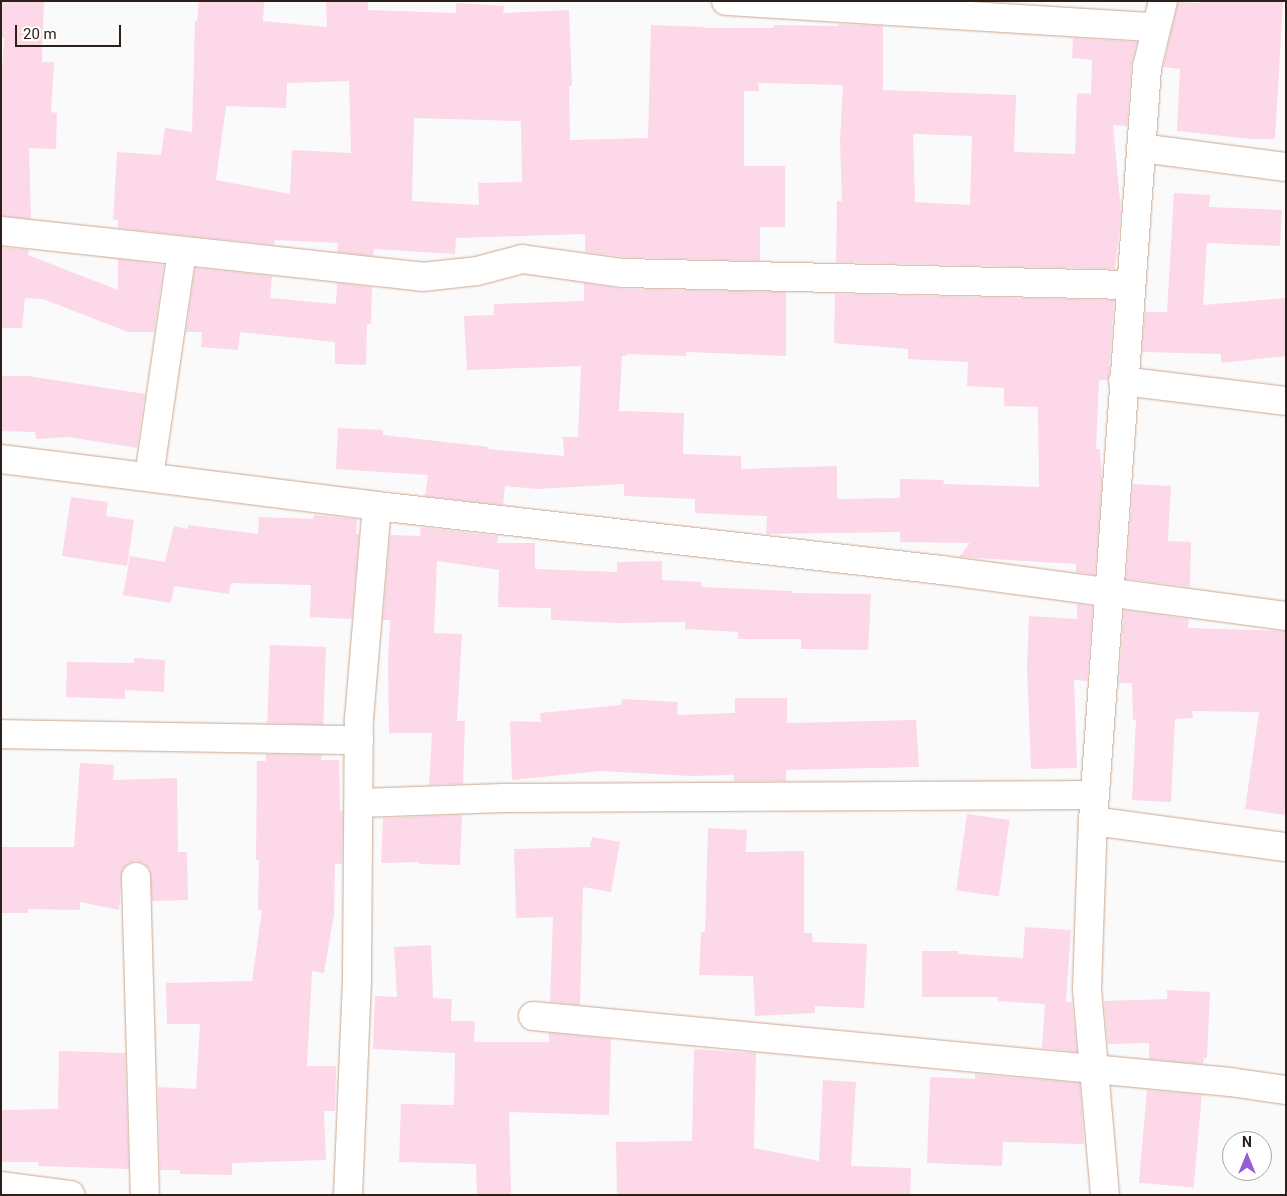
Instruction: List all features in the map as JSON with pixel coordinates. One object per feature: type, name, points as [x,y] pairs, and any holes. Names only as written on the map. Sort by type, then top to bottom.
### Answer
[{"type":"street","points":[[726,1],[1156,27]]},
{"type":"street","points":[[1105,1195],[1087,989],[1094,808],[1140,148],[1147,67],[1163,1]]},
{"type":"street","points":[[1140,148],[1286,167]]},
{"type":"street","points":[[1,231],[422,277],[476,272],[522,259],[623,273],[1130,285]]},
{"type":"street","points":[[150,477],[182,251]]},
{"type":"street","points":[[1123,381],[1286,401]]},
{"type":"street","points":[[1,459],[377,506],[941,570],[1286,616]]},
{"type":"street","points":[[348,1195],[357,979],[360,803],[359,740],[377,506]]},
{"type":"street","points":[[1,734],[359,740]]},
{"type":"street","points":[[360,803],[513,798],[1094,808],[1286,847]]},
{"type":"street","points":[[136,877],[145,1195]]},
{"type":"street","points":[[533,1016],[1230,1082],[1286,1090]]},
{"type":"street","points":[[1,1186],[70,1195]]},
{"type":"building","points":[[1,1],[44,1],[42,62],[54,62],[51,112],[57,113],[56,149],[29,148],[31,219],[1,216],[1,88],[4,38],[1,38]]},
{"type":"building","points":[[199,1],[264,1],[263,21],[327,27],[326,1],[368,1],[368,10],[456,13],[456,3],[504,6],[503,13],[569,10],[572,86],[569,86],[570,140],[648,138],[651,25],[705,28],[774,28],[774,25],[839,26],[839,24],[883,26],[883,90],[1016,95],[1014,152],[1075,154],[1077,93],[1091,94],[1092,60],[1072,58],[1073,38],[1137,42],[1131,66],[1127,126],[1113,125],[1121,211],[1115,269],[836,262],[837,201],[842,201],[840,142],[843,85],[758,83],[759,91],[744,91],[744,166],[785,166],[785,227],[760,227],[760,261],[624,257],[585,252],[585,234],[456,238],[455,254],[374,249],[373,256],[337,252],[338,243],[275,240],[274,245],[118,228],[118,220],[113,220],[117,152],[161,155],[165,128],[192,132],[195,21],[197,21]],"holes":[[[349,81],[351,153],[292,150],[290,194],[216,180],[226,106],[286,108],[287,83]],[[414,118],[521,121],[522,182],[478,183],[479,205],[412,201]],[[913,134],[972,136],[970,205],[915,202]]]},
{"type":"building","points":[[1200,1],[1283,1],[1275,139],[1250,139],[1177,131],[1180,69],[1163,67],[1178,2],[1200,3]]},
{"type":"building","points":[[1174,193],[1210,195],[1209,207],[1282,210],[1280,246],[1207,243],[1203,305],[1286,298],[1286,356],[1221,363],[1221,354],[1142,352],[1145,312],[1167,312]]},
{"type":"building","points":[[1,247],[29,250],[28,255],[118,290],[118,259],[164,265],[154,332],[128,332],[43,299],[25,298],[22,328],[1,328]]},
{"type":"building","points":[[195,268],[272,276],[270,298],[336,304],[337,283],[372,287],[371,324],[367,324],[366,365],[335,364],[335,342],[240,332],[238,350],[201,347],[202,332],[186,332]]},
{"type":"building","points":[[584,283],[623,289],[786,292],[786,356],[686,352],[686,356],[627,354],[627,356],[622,356],[619,411],[684,413],[683,454],[741,456],[741,469],[837,466],[837,499],[900,498],[900,479],[944,480],[943,484],[1039,487],[1038,407],[1004,406],[1004,388],[967,386],[968,362],[908,359],[908,349],[834,343],[835,294],[1114,300],[1108,380],[1099,380],[1096,449],[1100,449],[1102,482],[1095,575],[1076,572],[1076,564],[959,557],[970,543],[900,542],[900,532],[766,534],[767,516],[695,513],[695,499],[624,496],[624,484],[537,489],[505,486],[503,505],[425,496],[428,475],[336,469],[338,428],[383,430],[383,435],[489,447],[488,449],[564,456],[563,437],[578,437],[581,366],[467,370],[464,316],[494,315],[494,304],[584,301]]},
{"type":"building","points":[[1,376],[28,376],[145,394],[137,448],[69,437],[36,439],[35,432],[1,431]]},
{"type":"building","points":[[1133,484],[1171,486],[1168,541],[1191,542],[1190,587],[1126,579]]},
{"type":"building","points":[[71,497],[108,502],[106,516],[134,520],[127,566],[62,556]]},
{"type":"building","points":[[314,515],[357,519],[356,534],[359,534],[352,619],[310,617],[311,585],[231,583],[229,594],[174,586],[171,603],[123,595],[130,556],[165,562],[174,526],[188,529],[188,525],[258,534],[259,517],[313,519]]},
{"type":"building","points":[[421,527],[498,536],[497,543],[535,543],[535,569],[617,572],[617,562],[662,561],[662,580],[701,582],[701,587],[792,591],[792,593],[871,594],[868,650],[801,649],[801,639],[738,639],[738,632],[685,629],[685,622],[618,623],[551,620],[551,608],[498,607],[499,570],[437,561],[434,633],[462,634],[457,721],[465,721],[463,784],[429,785],[432,733],[389,733],[388,662],[390,620],[383,620],[390,535],[420,536]]},
{"type":"building","points":[[1077,604],[1093,606],[1087,681],[1074,680],[1077,768],[1031,769],[1027,666],[1029,616],[1077,619]]},
{"type":"building","points":[[1124,610],[1189,619],[1188,628],[1286,631],[1286,815],[1245,809],[1259,712],[1192,711],[1193,718],[1175,719],[1171,802],[1132,800],[1136,720],[1133,720],[1132,683],[1119,683]]},
{"type":"building","points":[[270,645],[326,647],[323,725],[267,723]]},
{"type":"building","points":[[134,658],[165,660],[164,692],[125,690],[125,699],[66,697],[67,662],[134,663]]},
{"type":"building","points":[[735,698],[787,698],[787,723],[916,720],[919,767],[786,770],[786,781],[734,781],[734,775],[690,776],[601,771],[512,780],[510,721],[541,722],[540,713],[621,705],[622,699],[678,702],[677,715],[735,713]]},
{"type":"building","points":[[266,754],[322,755],[321,760],[339,760],[340,811],[343,811],[342,864],[335,864],[334,914],[324,973],[312,971],[307,1066],[336,1066],[335,1111],[324,1111],[326,1160],[232,1163],[232,1175],[180,1174],[180,1170],[160,1170],[158,1087],[196,1089],[200,1024],[167,1024],[166,983],[252,981],[262,910],[258,910],[259,860],[256,860],[257,761],[266,761]]},
{"type":"building","points":[[80,763],[114,765],[113,780],[177,778],[178,852],[187,852],[188,900],[152,901],[150,869],[143,863],[135,861],[127,864],[122,870],[119,910],[80,902],[80,910],[28,909],[28,913],[1,913],[1,847],[74,847]]},
{"type":"building","points":[[967,814],[1010,820],[999,896],[956,890]]},
{"type":"building","points":[[462,815],[460,865],[419,864],[419,862],[381,863],[383,818]]},
{"type":"building","points":[[708,828],[747,830],[746,852],[804,851],[804,933],[812,933],[813,942],[867,944],[864,1008],[815,1006],[815,1013],[755,1016],[753,976],[699,975],[701,932],[705,932]]},
{"type":"building","points":[[592,837],[620,842],[611,892],[583,887],[580,1005],[550,1002],[553,917],[516,918],[514,849],[590,847]]},
{"type":"building","points":[[1025,927],[1071,930],[1066,1002],[1072,1002],[1077,1052],[1042,1048],[1045,1004],[998,1001],[998,997],[922,997],[922,951],[958,951],[958,954],[1023,958]]},
{"type":"building","points":[[431,945],[433,998],[452,999],[451,1021],[475,1021],[474,1042],[549,1042],[549,1033],[611,1039],[609,1115],[509,1112],[511,1194],[477,1195],[476,1164],[399,1162],[401,1104],[454,1105],[455,1053],[373,1049],[375,996],[397,997],[394,947]]},
{"type":"building","points":[[1167,990],[1210,992],[1207,1058],[1204,1058],[1203,1064],[1149,1059],[1149,1043],[1108,1044],[1104,1001],[1167,999]]},
{"type":"building","points":[[694,1049],[756,1053],[754,1148],[819,1161],[823,1080],[856,1082],[851,1166],[911,1168],[910,1195],[617,1195],[616,1142],[692,1141]]},
{"type":"building","points":[[59,1051],[125,1053],[129,1169],[38,1166],[38,1162],[1,1162],[1,1110],[58,1109]]},
{"type":"building","points":[[975,1074],[1080,1083],[1084,1144],[1003,1142],[1002,1166],[927,1163],[930,1077],[975,1079]]},
{"type":"building","points":[[1147,1090],[1202,1095],[1194,1187],[1139,1183]]}]
